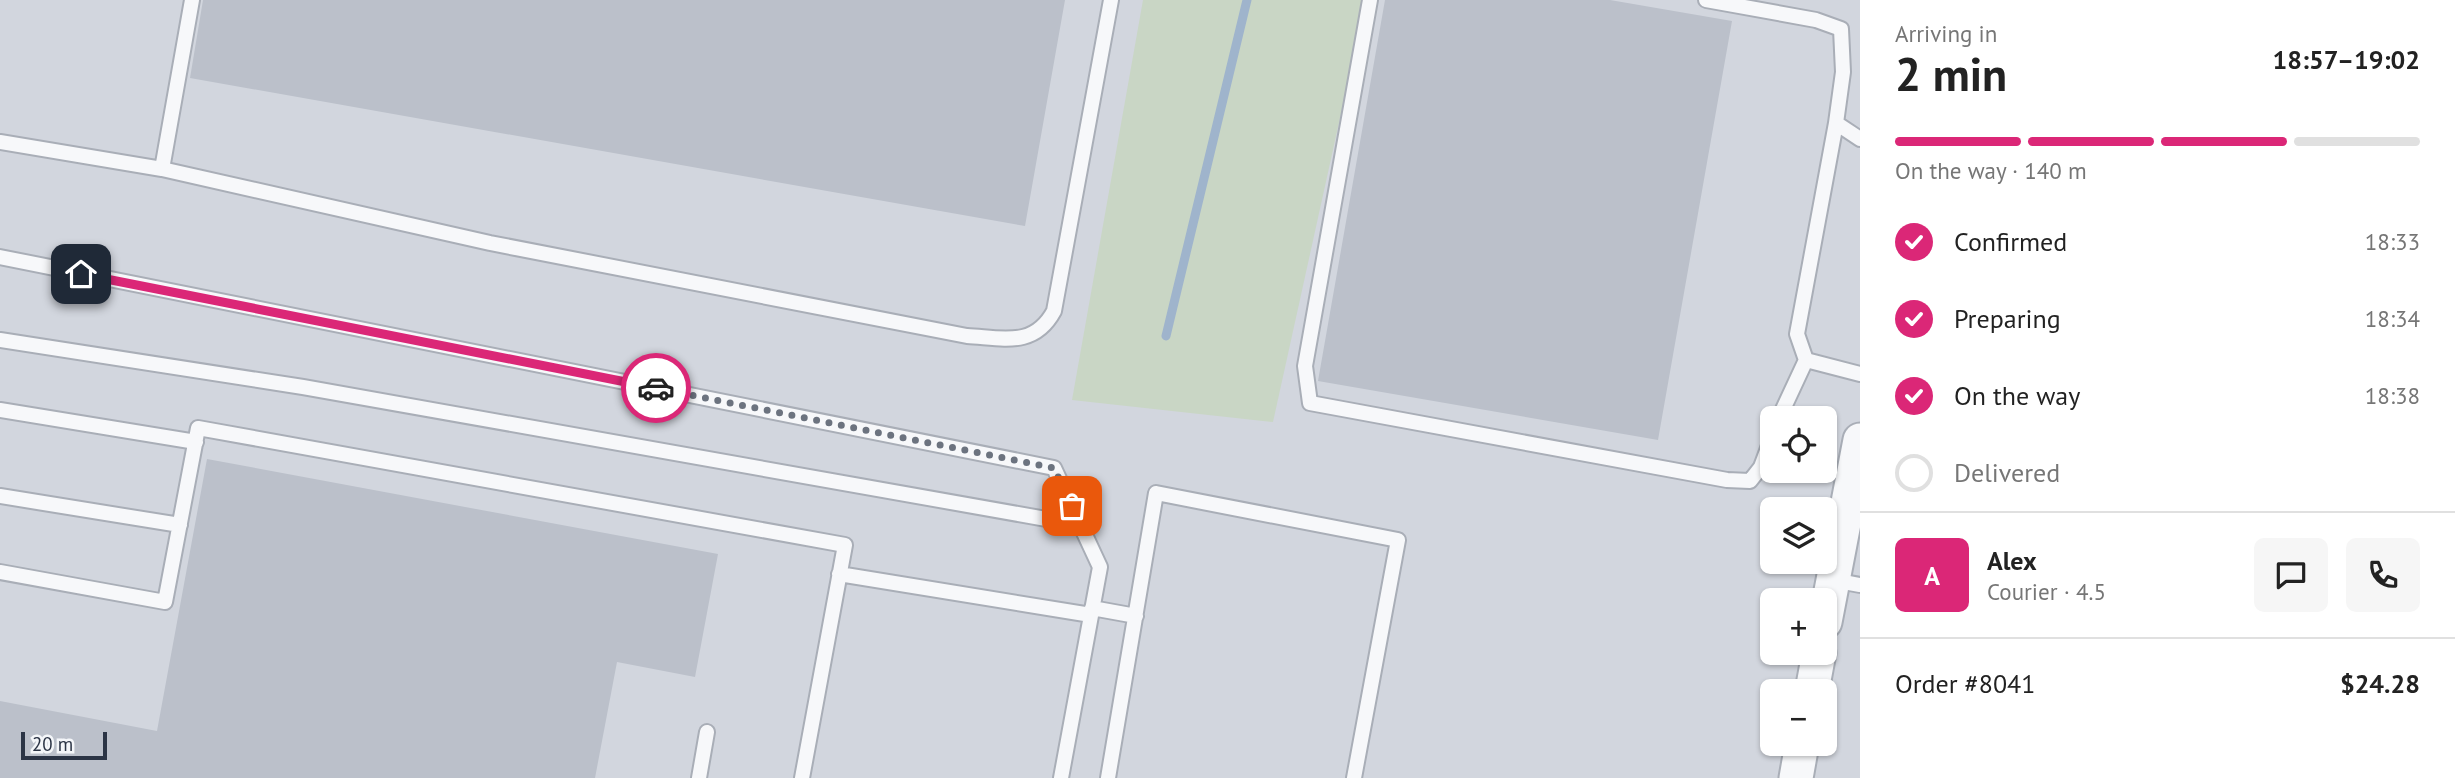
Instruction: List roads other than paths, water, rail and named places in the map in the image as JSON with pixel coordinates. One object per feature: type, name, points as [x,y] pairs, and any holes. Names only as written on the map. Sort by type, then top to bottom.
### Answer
[{"type":"street","points":[[1837,600],[1847,582],[1860,440]]},
{"type":"street","points":[[1796,778],[1800,756]]},
{"type":"lane","points":[[162,169],[192,0]]},
{"type":"lane","points":[[0,142],[162,169],[517,248],[967,337],[1023,339],[1045,326],[1054,311],[1111,0]]},
{"type":"lane","points":[[1370,0],[1305,366],[1310,403],[1727,480],[1750,481],[1760,468]]},
{"type":"lane","points":[[1706,0],[1816,20],[1841,29],[1843,72],[1836,123],[1797,334],[1806,360],[1785,406]]},
{"type":"lane","points":[[1836,123],[1860,139]]},
{"type":"lane","points":[[0,257],[1054,468],[1100,567],[1061,778]]},
{"type":"lane","points":[[0,340],[316,390],[1080,525]]},
{"type":"lane","points":[[1806,360],[1860,374]]},
{"type":"lane","points":[[0,410],[196,442]]},
{"type":"lane","points":[[0,572],[165,602],[198,428],[845,545],[802,778]]},
{"type":"lane","points":[[1108,778],[1156,493],[1398,540],[1354,778]]},
{"type":"lane","points":[[0,496],[180,525]]},
{"type":"lane","points":[[839,574],[1136,616]]},
{"type":"lane","points":[[699,778],[707,732]]},
{"type":"waterway","points":[[1166,336],[1247,0]]}]
